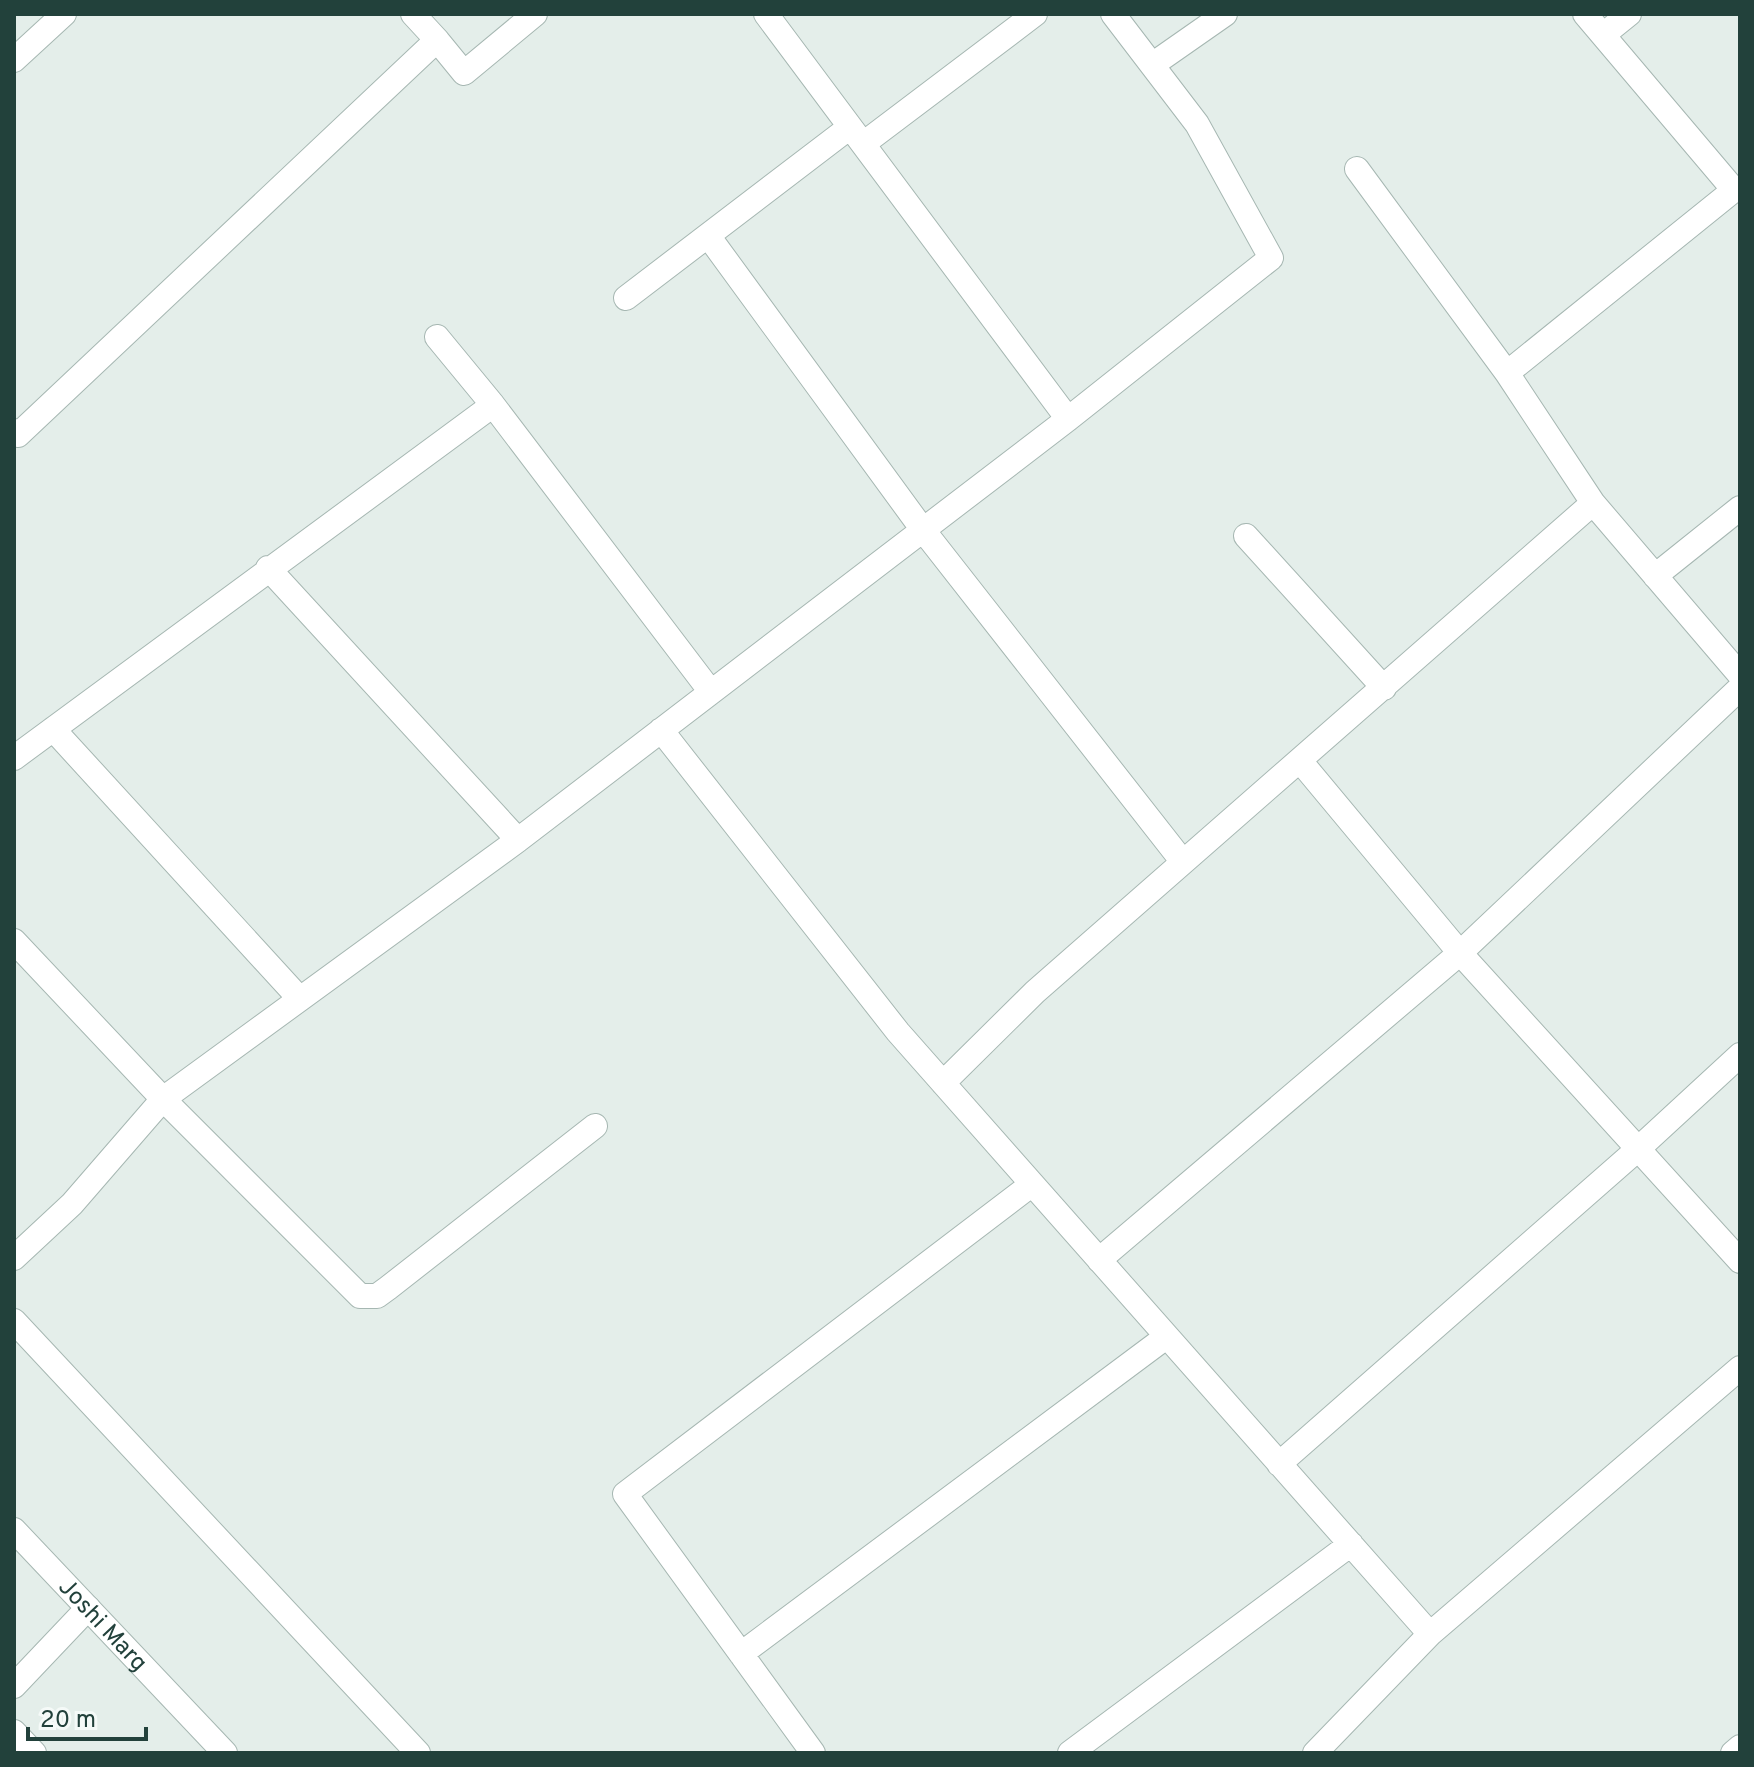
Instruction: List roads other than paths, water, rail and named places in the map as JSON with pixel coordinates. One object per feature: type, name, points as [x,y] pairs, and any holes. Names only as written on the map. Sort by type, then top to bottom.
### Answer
[{"type":"street","points":[[14,60],[64,14]]},
{"type":"street","points":[[413,14],[464,73],[535,14]]},
{"type":"street","points":[[766,14],[1068,419]]},
{"type":"street","points":[[626,298],[709,237],[1035,14]]},
{"type":"street","points":[[14,1258],[72,1204],[163,1099],[518,840],[1068,419],[1271,258],[1197,124],[1113,14]]},
{"type":"street","points":[[1152,65],[1225,14]]},
{"type":"street","points":[[1507,373],[1737,188],[1585,14]]},
{"type":"street","points":[[1603,35],[1629,14]]},
{"type":"street","points":[[14,431],[18,435],[437,40]]},
{"type":"street","points":[[1357,169],[1507,373],[1593,503],[1740,675]]},
{"type":"street","points":[[709,237],[923,530],[1183,862]]},
{"type":"street","points":[[437,337],[493,405],[711,692]]},
{"type":"street","points":[[14,758],[493,405]]},
{"type":"street","points":[[943,1083],[1035,992],[1593,503]]},
{"type":"street","points":[[1655,576],[1740,508]]},
{"type":"street","points":[[1246,536],[1384,688]]},
{"type":"street","points":[[268,568],[518,840]]},
{"type":"street","points":[[1099,1260],[1460,953],[1740,688]]},
{"type":"street","points":[[53,729],[300,999]]},
{"type":"street","points":[[661,730],[898,1032],[1430,1634]]},
{"type":"street","points":[[1301,762],[1460,953],[1740,1261]]},
{"type":"street","points":[[14,941],[163,1099],[360,1296],[368,1298],[388,1288],[595,1126]]},
{"type":"street","points":[[1279,1464],[1638,1149],[1740,1055]]},
{"type":"street","points":[[813,1753],[625,1494],[1031,1185]]},
{"type":"street","points":[[14,1321],[418,1753]]},
{"type":"street","points":[[741,1654],[1166,1337]]},
{"type":"street","points":[[1315,1753],[1430,1634],[1740,1368]]},
{"type":"street","name":"Joshi Marg","points":[[14,1530],[225,1753]]},
{"type":"street","points":[[1070,1753],[1351,1544]]},
{"type":"street","points":[[14,1686],[88,1608]]},
{"type":"street","points":[[14,1732],[34,1753]]},
{"type":"street","points":[[1733,1753],[1740,1747]]}]
